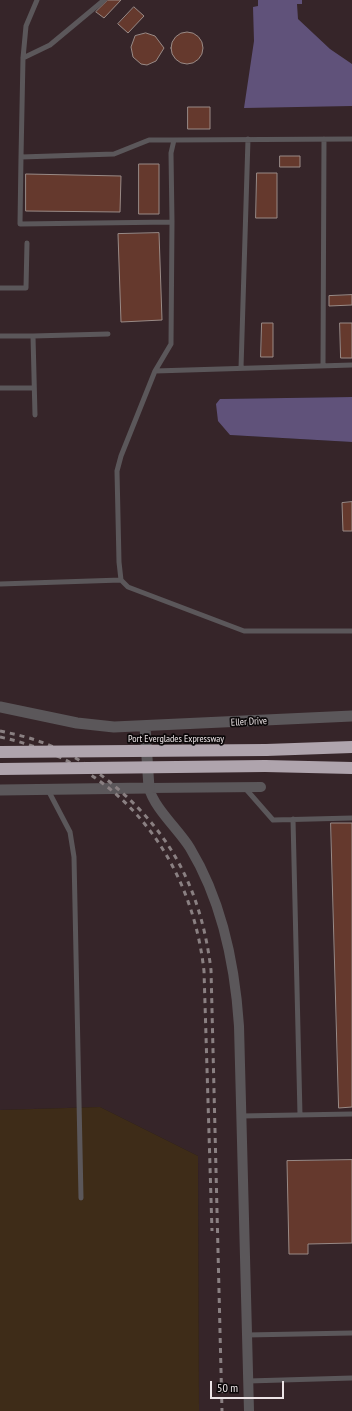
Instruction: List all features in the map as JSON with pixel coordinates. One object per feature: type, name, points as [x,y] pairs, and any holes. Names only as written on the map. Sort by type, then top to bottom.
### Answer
[{"type":"highway","name":"Port Everglades Expressway","points":[[0,752],[266,750],[352,747]]},
{"type":"highway","points":[[0,769],[265,766],[352,768]]},
{"type":"street","name":"Eller Drive","points":[[0,707],[88,725],[114,727],[146,727],[352,716]]},
{"type":"street","points":[[146,727],[149,788],[155,802],[179,832],[198,862],[212,893],[222,926],[237,1003],[249,1411]]},
{"type":"street","points":[[0,790],[261,787]]},
{"type":"lane","points":[[37,0],[26,26],[23,58],[20,224],[172,222]]},
{"type":"lane","points":[[23,58],[50,45],[104,0]]},
{"type":"lane","points":[[241,368],[248,139]]},
{"type":"lane","points":[[323,366],[324,139]]},
{"type":"lane","points":[[21,157],[114,154],[150,140],[352,139]]},
{"type":"lane","points":[[174,140],[171,153],[171,344],[155,371],[121,456],[117,471],[121,580],[128,587],[244,631],[352,631]]},
{"type":"lane","points":[[0,288],[26,288],[27,243]]},
{"type":"lane","points":[[0,336],[108,334]]},
{"type":"lane","points":[[33,336],[35,416]]},
{"type":"lane","points":[[155,371],[352,365]]},
{"type":"lane","points":[[0,388],[34,388]]},
{"type":"lane","points":[[0,584],[121,580]]},
{"type":"lane","points":[[244,787],[273,820],[352,818]]},
{"type":"lane","points":[[48,789],[70,832],[74,857],[81,1198]]},
{"type":"lane","points":[[293,819],[300,1115]]},
{"type":"lane","points":[[241,1116],[352,1114]]},
{"type":"lane","points":[[246,1335],[352,1332]]},
{"type":"lane","points":[[248,1381],[352,1378]]},
{"type":"shaded area","points":[[0,0],[352,0],[352,397],[220,399],[230,435],[352,442],[352,1411],[199,1411],[198,1156],[100,1107],[0,1110]]},
{"type":"shaded area","points":[[258,0],[302,0],[302,4],[297,4],[298,19],[330,49],[352,64],[352,106],[244,108],[254,41],[253,7],[258,6]]},
{"type":"shaded area","points":[[352,397],[352,442],[230,435],[218,421],[216,404],[220,399]]},
{"type":"shaded area","points":[[100,1107],[198,1156],[199,1411],[0,1411],[0,1110]]},
{"type":"building","points":[[108,0],[121,0],[104,18],[96,12]]},
{"type":"building","points":[[134,7],[144,16],[128,33],[118,24]]},
{"type":"building","points":[[187,32],[198,37],[203,48],[198,59],[187,64],[176,59],[171,48],[176,37]]},
{"type":"building","points":[[146,33],[155,36],[164,48],[156,61],[147,65],[141,64],[133,57],[131,47],[135,36]]},
{"type":"building","points":[[188,107],[210,107],[210,129],[188,129]]},
{"type":"building","points":[[280,156],[300,156],[300,167],[280,167]]},
{"type":"building","points":[[139,164],[159,164],[159,214],[139,214]]},
{"type":"building","points":[[257,173],[277,173],[277,218],[256,218]]},
{"type":"building","points":[[26,174],[121,176],[120,212],[26,211]]},
{"type":"building","points":[[159,233],[162,320],[121,322],[118,234]]},
{"type":"building","points":[[352,295],[352,305],[329,306],[329,296]]},
{"type":"building","points":[[262,323],[273,323],[273,357],[261,357]]},
{"type":"building","points":[[340,323],[352,323],[352,358],[341,358]]},
{"type":"building","points":[[352,502],[352,531],[343,531],[342,503]]},
{"type":"building","points":[[331,823],[352,823],[352,1107],[339,1108]]},
{"type":"building","points":[[352,1160],[352,1243],[308,1244],[308,1254],[289,1254],[287,1161]]},
{"type":"railway","points":[[0,731],[16,734],[52,746],[91,768],[118,789],[138,808],[170,848],[193,893],[201,917],[211,970],[222,1411]]},
{"type":"railway","points":[[0,737],[42,749],[79,768],[113,791],[141,820],[165,852],[183,889],[196,928],[204,971],[212,1231]]}]
